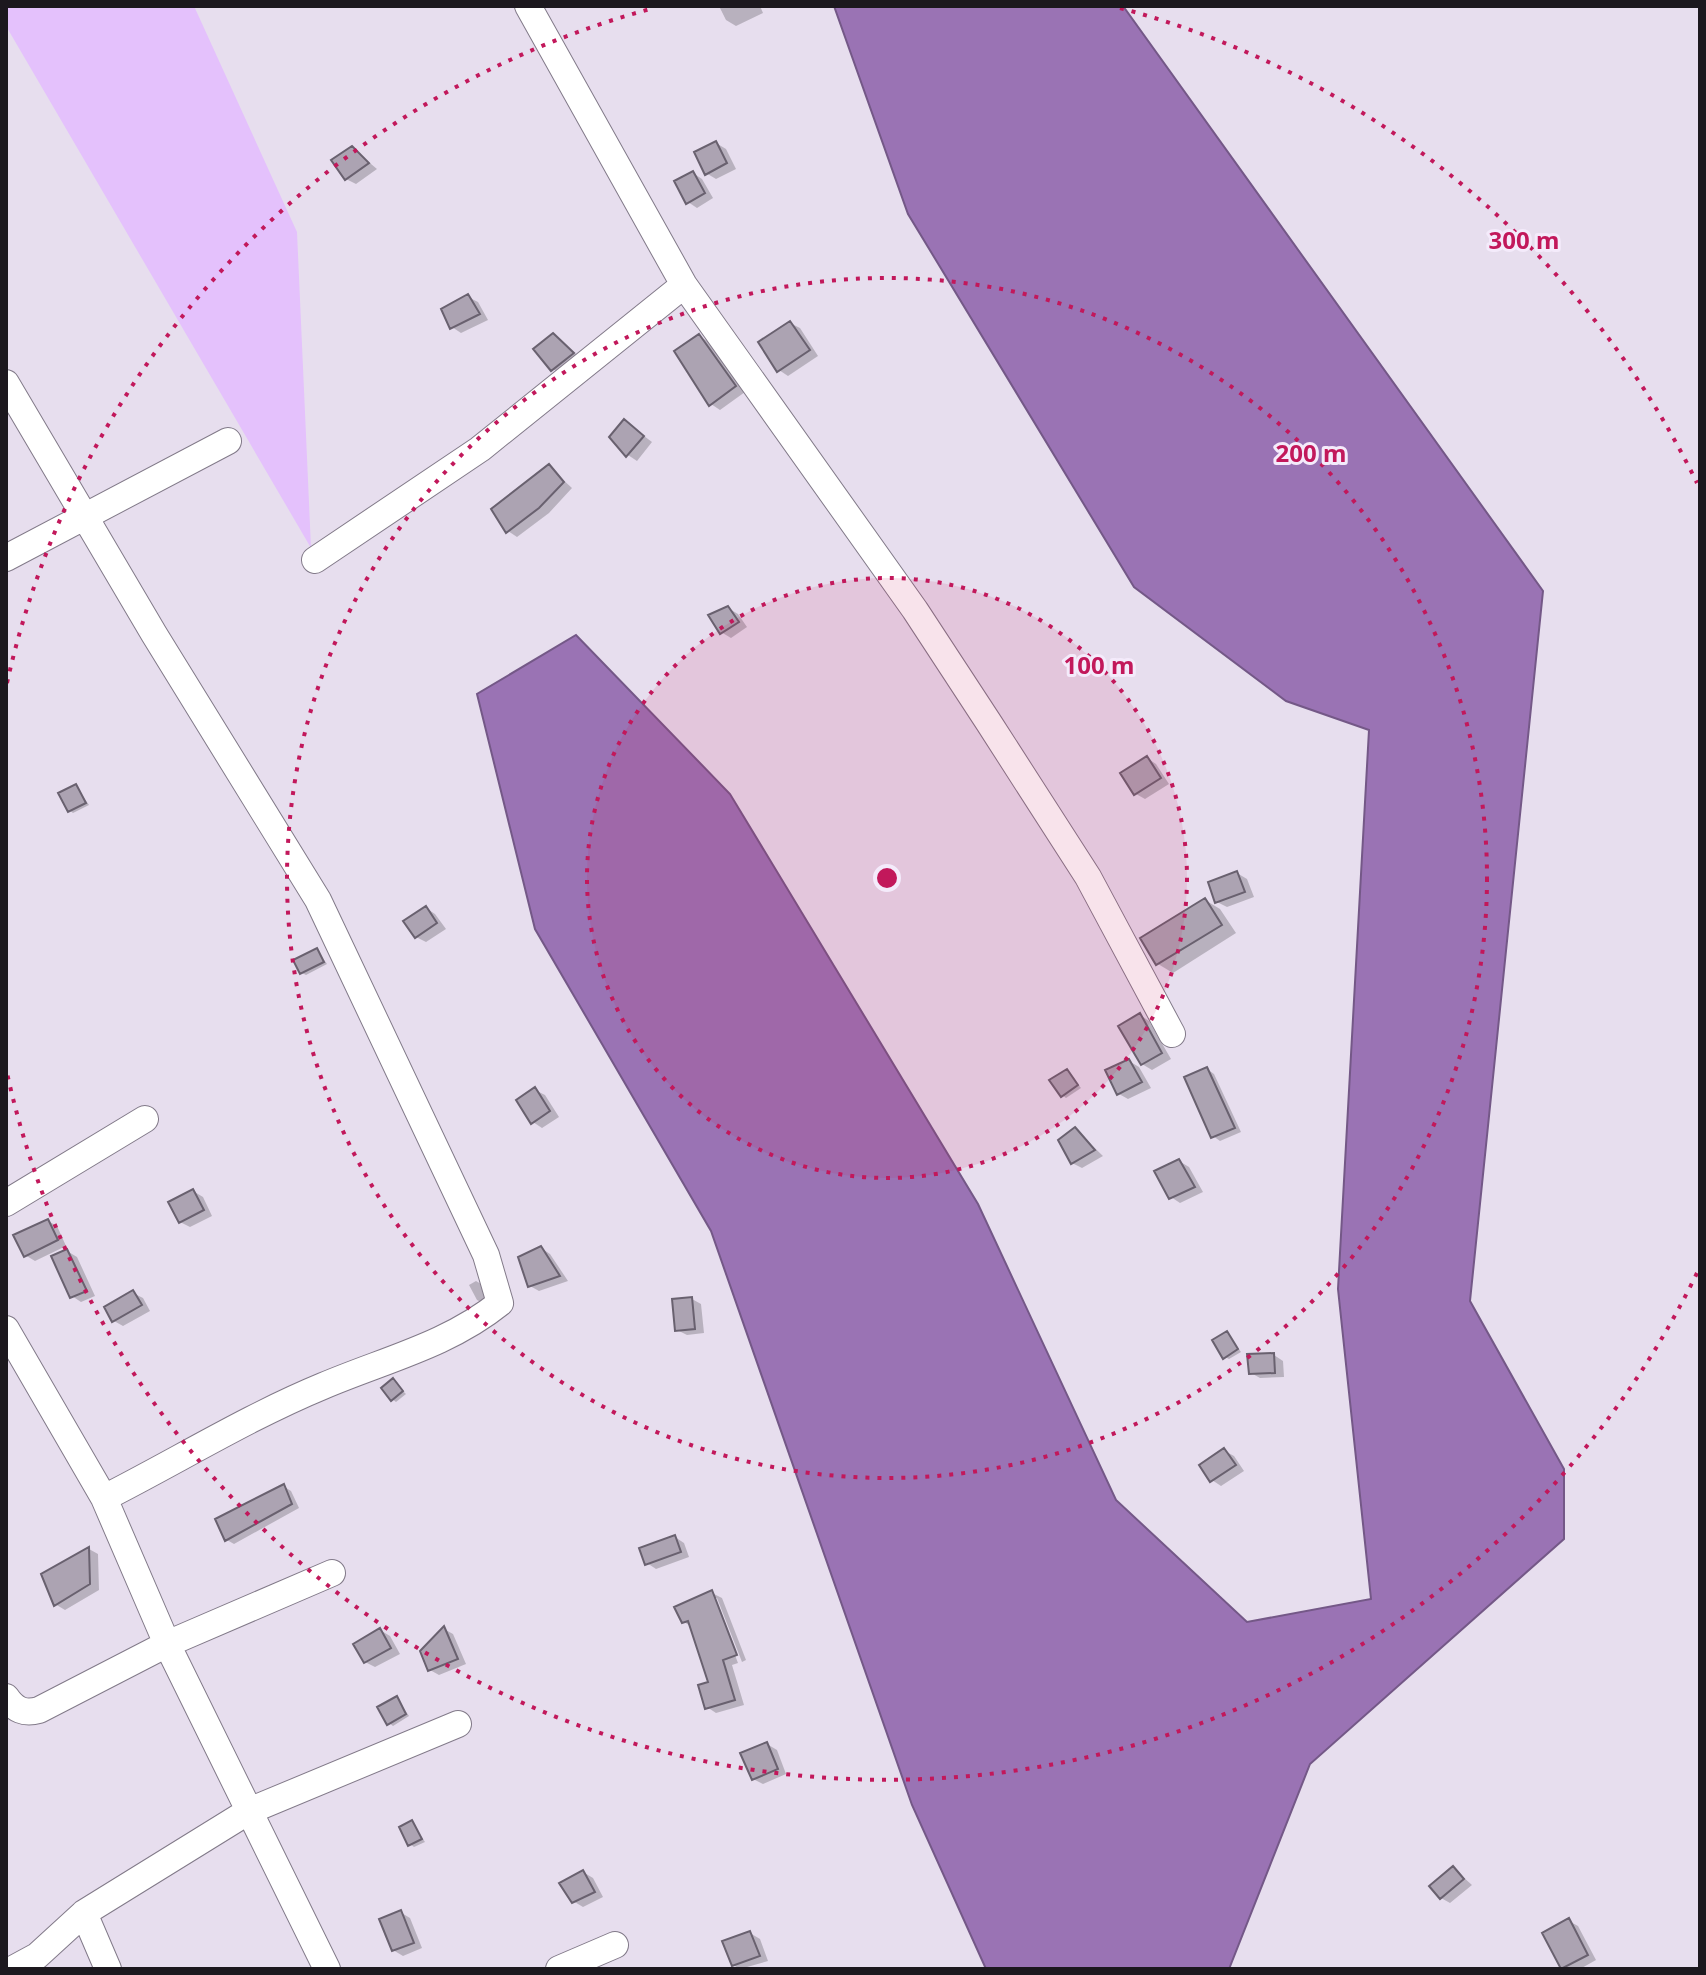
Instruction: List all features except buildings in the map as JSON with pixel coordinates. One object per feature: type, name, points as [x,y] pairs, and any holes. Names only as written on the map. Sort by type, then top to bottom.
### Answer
[{"type":"street","points":[[528,6],[684,285],[915,610],[973,698],[1088,877],[1172,1034]]},
{"type":"street","points":[[315,560],[480,449],[684,285]]},
{"type":"street","points":[[6,383],[318,900],[486,1255],[500,1303],[472,1325],[402,1357],[322,1386],[104,1498]]},
{"type":"street","points":[[6,558],[84,514],[228,441]]},
{"type":"street","points":[[6,1203],[145,1119]]},
{"type":"street","points":[[6,1329],[104,1498],[167,1644],[327,1969]]},
{"type":"street","points":[[6,1697],[19,1711],[39,1710],[167,1644],[332,1573]]},
{"type":"street","points":[[13,1969],[37,1956],[84,1913],[249,1811],[458,1724]]},
{"type":"street","points":[[84,1913],[108,1969]]},
{"type":"street","points":[[559,1969],[615,1945]]},
{"type":"shaded area","points":[[6,6],[194,6],[297,232],[311,548],[6,26]]},
{"type":"shaded area","points":[[834,6],[1123,6],[1543,591],[1470,1301],[1564,1469],[1564,1539],[1310,1764],[1229,1969],[986,1969],[912,1805],[711,1231],[535,929],[477,694],[576,635],[730,794],[978,1204],[1116,1500],[1247,1622],[1371,1599],[1338,1289],[1369,730],[1286,701],[1134,587],[908,214]]}]
